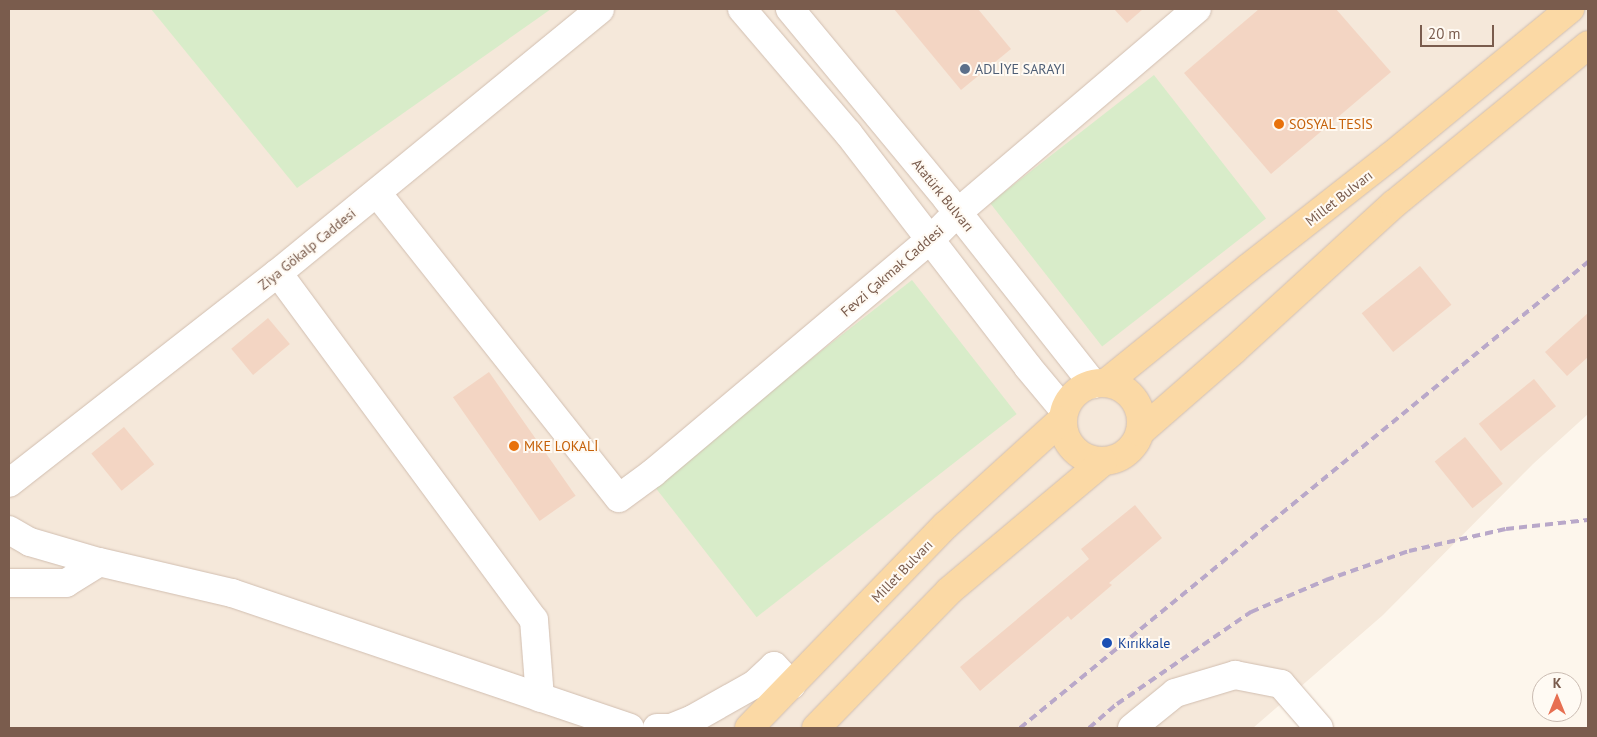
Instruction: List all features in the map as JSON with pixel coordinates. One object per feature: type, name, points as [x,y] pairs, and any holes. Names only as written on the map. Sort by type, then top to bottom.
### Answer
[{"type":"main road","name":"Millet Bulvarı","points":[[749,728],[946,525],[1063,415],[1070,398],[1080,389],[1100,383],[1241,274],[1376,168],[1570,9]]},
{"type":"main road","points":[[1140,432],[1234,350],[1394,204],[1588,45]]},
{"type":"main road","points":[[1063,415],[1064,435],[1070,446],[1079,455],[1090,461],[1103,462],[1116,459],[1127,453],[1135,444],[1140,432],[1141,419],[1138,406],[1130,395],[1119,387],[1100,383]]},
{"type":"main road","points":[[816,728],[949,591],[1103,462]]},
{"type":"street","name":"Ziya Gökalp Caddesi","points":[[9,483],[278,273],[600,9]]},
{"type":"street","points":[[742,9],[848,133],[1063,415]]},
{"type":"street","name":"Atatürk Bulvarı","points":[[790,9],[957,213],[1100,383]]},
{"type":"street","name":"Fevzi Çakmak Caddesi","points":[[377,193],[619,498],[654,473],[930,240],[957,213],[1197,9]]},
{"type":"street","points":[[278,273],[534,620],[540,698]]},
{"type":"street","points":[[9,530],[30,542],[99,562],[232,593],[630,728]]},
{"type":"street","points":[[9,583],[66,583],[99,562]]},
{"type":"street","points":[[656,728],[671,728],[693,719],[755,684],[774,666],[792,685]]},
{"type":"street","points":[[1132,728],[1174,694],[1235,675],[1281,684],[1320,728]]},
{"type":"street","points":[[714,728],[717,726],[728,699]]},
{"type":"shaded area","points":[[9,9],[1588,9],[1588,414],[1533,464],[1383,615],[1253,728],[9,728]]},
{"type":"green space","points":[[151,9],[551,9],[297,188]]},
{"type":"green space","points":[[1154,75],[1266,218],[1102,346],[990,203]]},
{"type":"green space","points":[[912,280],[1017,414],[757,617],[652,483]]},
{"type":"building","name":"ADLİYE SARAYI","points":[[894,9],[978,9],[1011,49],[961,90]]},
{"type":"building","points":[[1114,9],[1143,9],[1127,23]]},
{"type":"building","name":"SOSYAL TESİS","points":[[1259,9],[1336,9],[1391,72],[1271,174],[1184,73]]},
{"type":"building","points":[[1420,266],[1451,305],[1393,352],[1362,313]]},
{"type":"building","points":[[1588,313],[1588,357],[1567,376],[1545,352]]},
{"type":"building","points":[[268,318],[290,344],[253,375],[231,349]]},
{"type":"building","name":"MKE LOKALİ","points":[[489,372],[576,496],[540,521],[453,397]]},
{"type":"building","points":[[1534,379],[1556,406],[1501,451],[1479,424]]},
{"type":"building","points":[[124,427],[154,464],[122,491],[91,453]]},
{"type":"building","points":[[1465,437],[1503,484],[1472,508],[1435,462]]},
{"type":"building","points":[[1135,505],[1162,538],[1109,583],[1112,585],[1071,620],[1068,616],[980,691],[960,667],[1089,559],[1081,549]]},
{"type":"railway","points":[[1020,728],[1588,262]]},
{"type":"railway","points":[[1089,728],[1117,704],[1251,612],[1326,580],[1409,551],[1506,529],[1588,520]]},
{"type":"place","name":"ADLİYE SARAYI","points":[[965,69]]},
{"type":"place","name":"SOSYAL TESİS","points":[[1279,124]]},
{"type":"place","name":"MKE LOKALİ","points":[[514,446]]},
{"type":"place","name":"Kırıkkale","points":[[1107,643]]}]
